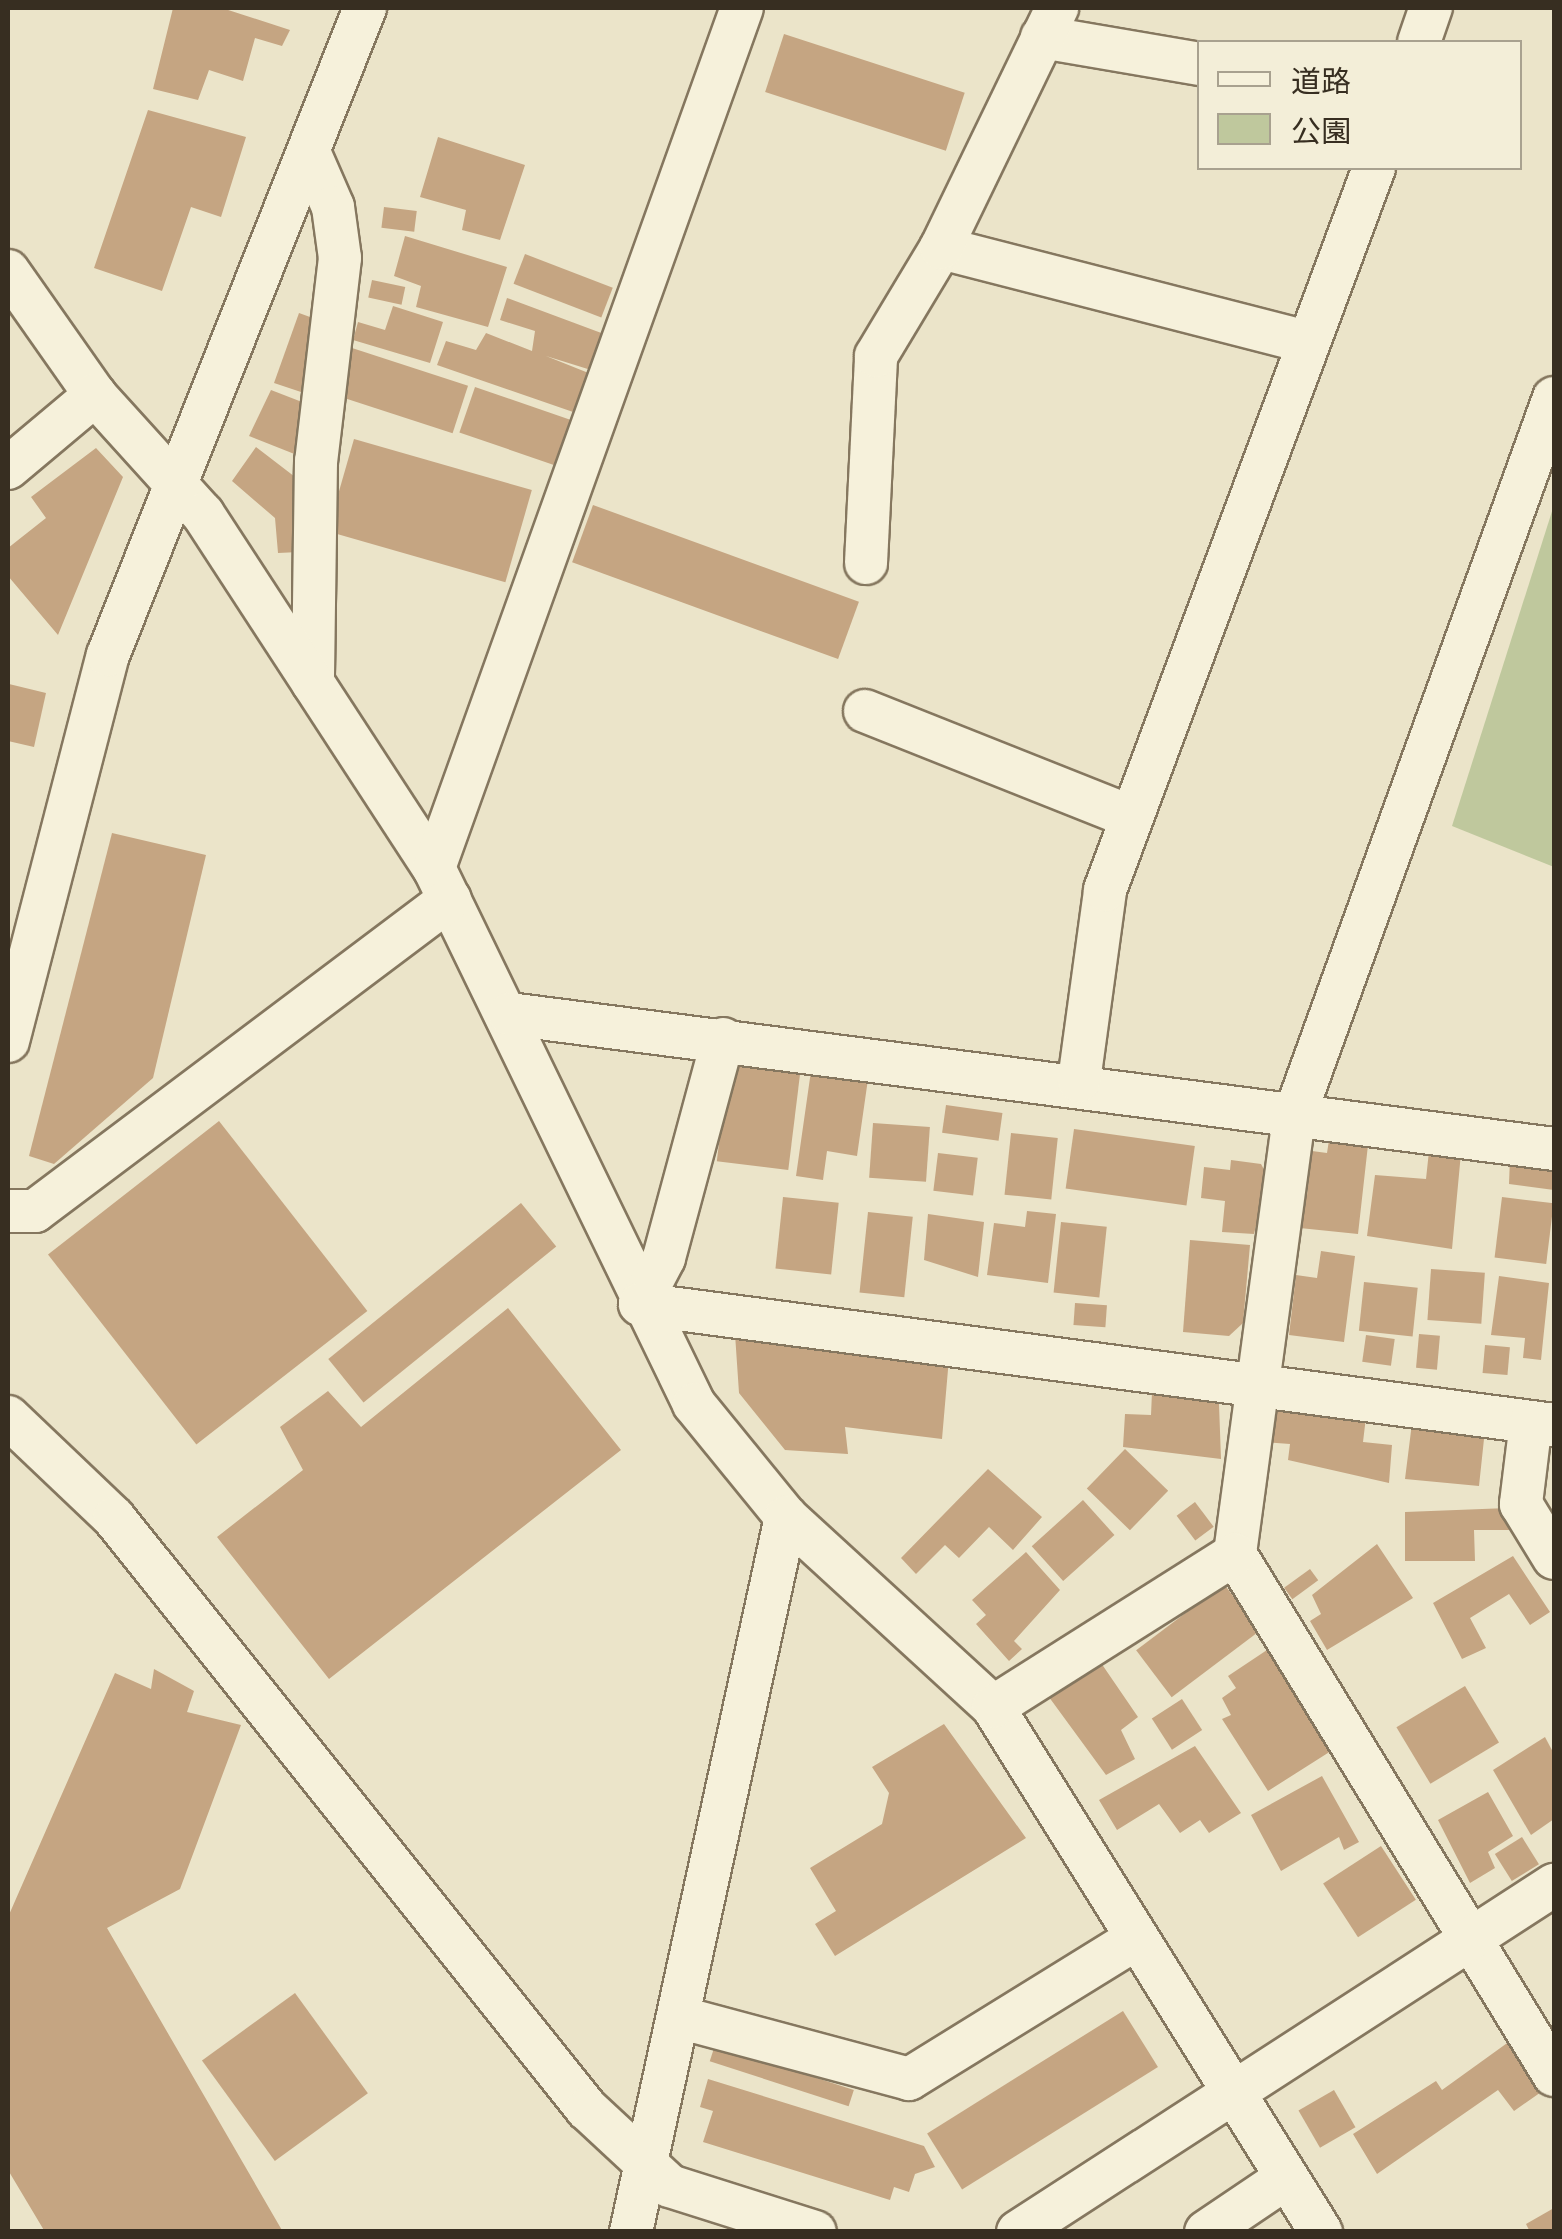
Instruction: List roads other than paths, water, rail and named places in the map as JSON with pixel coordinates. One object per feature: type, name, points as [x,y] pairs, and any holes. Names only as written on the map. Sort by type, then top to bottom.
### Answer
[{"type":"street","points":[[8,1041],[108,654],[366,8]]},
{"type":"street","points":[[8,1211],[35,1211],[442,884],[742,8]]},
{"type":"street","points":[[1420,40],[1431,8]]},
{"type":"street","points":[[866,564],[876,356],[941,248],[1049,22],[1197,63]]},
{"type":"street","points":[[309,152],[333,207],[340,258],[316,461],[314,683]]},
{"type":"street","points":[[1079,1081],[1105,890],[1373,170]]},
{"type":"street","points":[[941,248],[1306,342]]},
{"type":"street","points":[[8,270],[96,395],[178,482],[314,683],[442,884],[509,1014],[640,1304],[694,1404],[786,1517],[993,1707],[1230,2094],[1321,2232]]},
{"type":"street","points":[[8,468],[96,395]]},
{"type":"street","points":[[1554,398],[1294,1117],[1235,1554],[1554,2075]]},
{"type":"street","points":[[865,712],[1131,817]]},
{"type":"street","points":[[509,1014],[1079,1081],[1294,1117],[1554,1148]]},
{"type":"street","points":[[640,1304],[664,1258],[723,1039]]},
{"type":"street","points":[[640,1304],[1259,1390],[1543,1423],[1521,1504],[1554,1558]]},
{"type":"street","points":[[8,1417],[114,1518],[586,2110],[670,2186],[815,2232]]},
{"type":"street","points":[[631,2232],[786,1517]]},
{"type":"street","points":[[993,1707],[1235,1554]]},
{"type":"street","points":[[1018,2232],[1554,1885]]},
{"type":"street","points":[[678,2017],[909,2078],[1136,1940]]},
{"type":"street","points":[[1206,2232],[1286,2178]]}]
